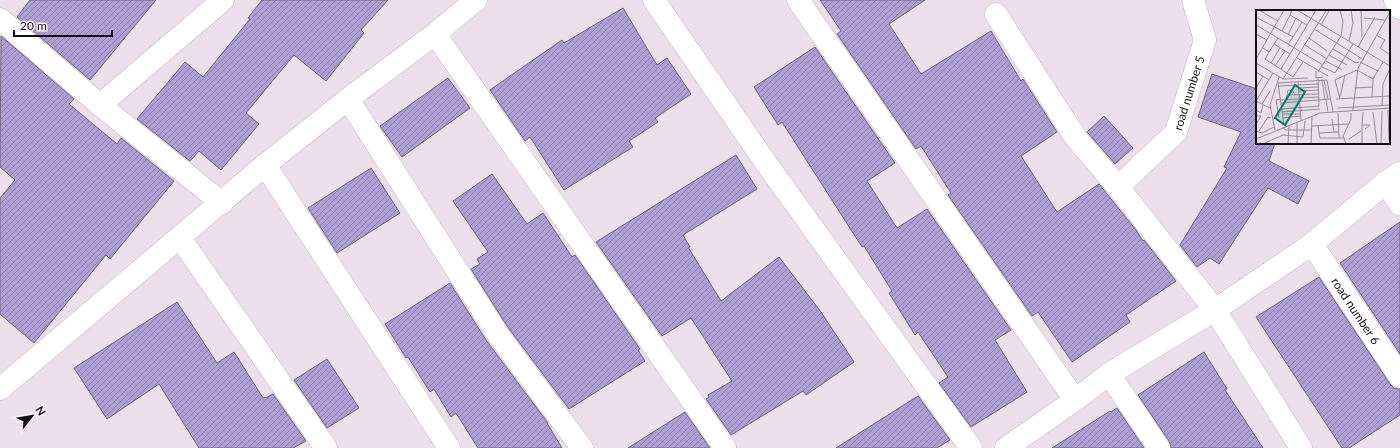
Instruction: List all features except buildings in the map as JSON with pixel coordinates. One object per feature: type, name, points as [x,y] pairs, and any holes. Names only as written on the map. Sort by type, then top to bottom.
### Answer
[{"type":"street","points":[[100,105],[223,0]]},
{"type":"street","points":[[0,389],[222,203],[265,165],[348,99],[435,34],[476,0]]},
{"type":"street","points":[[654,0],[766,163],[971,448]]},
{"type":"street","points":[[798,0],[1075,400]]},
{"type":"street","name":"road number 5","points":[[1118,187],[1176,132],[1204,40],[1193,0]]},
{"type":"street","points":[[1395,0],[1400,8]]},
{"type":"street","points":[[996,14],[1076,138],[1118,187],[1215,310],[1300,448]]},
{"type":"street","points":[[0,19],[100,105],[222,203]]},
{"type":"street","points":[[435,34],[725,448]]},
{"type":"street","points":[[348,99],[498,333],[582,448]]},
{"type":"street","points":[[265,165],[449,448]]},
{"type":"street","points":[[1019,444],[1109,374],[1215,310],[1312,244],[1393,178],[1400,204]]},
{"type":"street","points":[[180,238],[326,448]]},
{"type":"street","name":"road number 6","points":[[1312,244],[1400,376]]},
{"type":"street","points":[[1109,374],[1159,448]]}]
